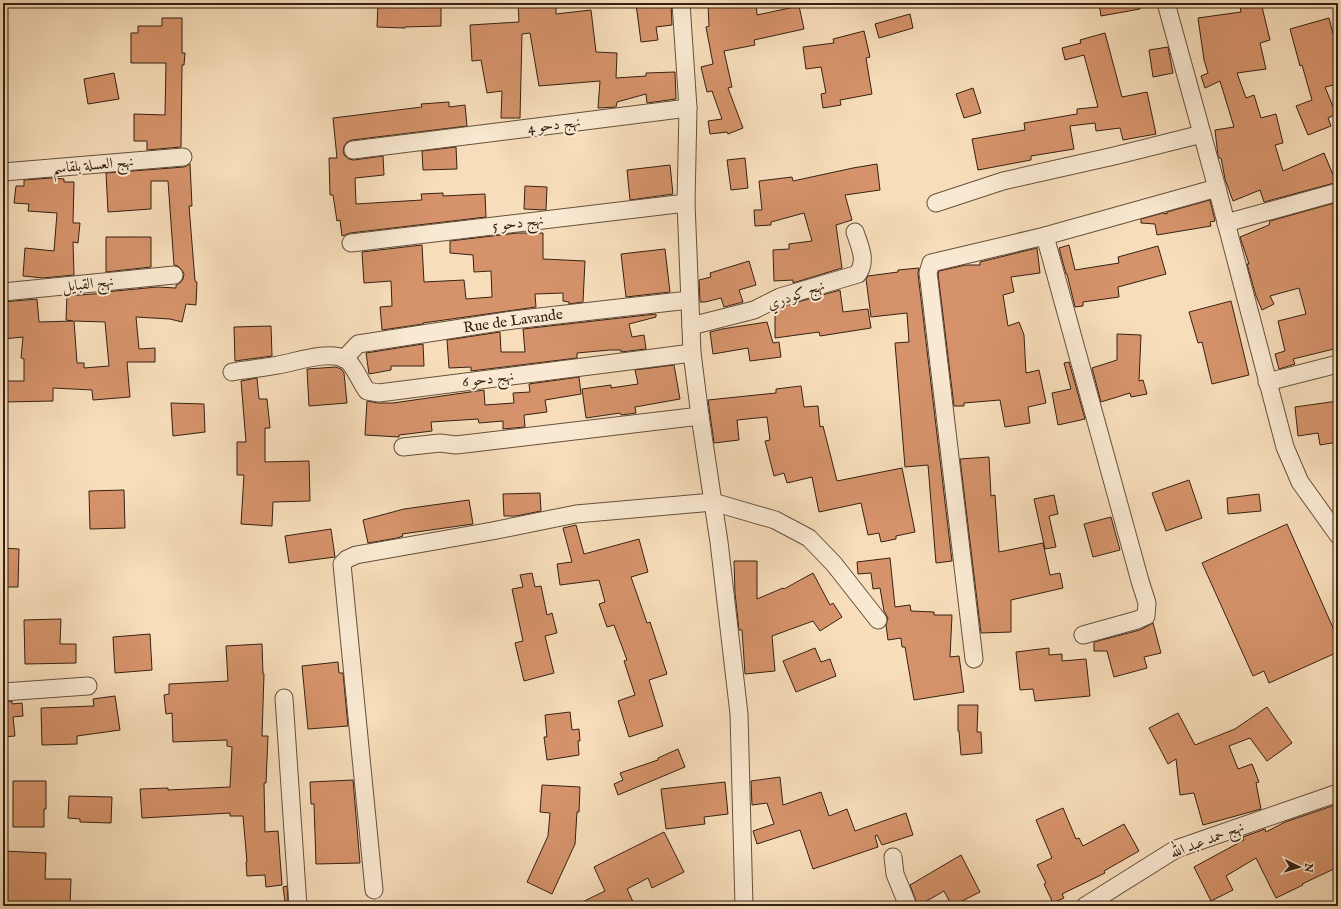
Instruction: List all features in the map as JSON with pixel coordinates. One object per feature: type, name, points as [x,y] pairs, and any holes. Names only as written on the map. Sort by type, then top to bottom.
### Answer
[{"type":"street","points":[[681,3],[688,108],[686,203],[692,353],[719,542],[739,714],[744,906]]},
{"type":"street","points":[[1166,3],[1217,188],[1285,447],[1300,482],[1338,535]]},
{"type":"street","name":"نهج دحو 4","points":[[352,150],[688,108]]},
{"type":"street","points":[[936,203],[1003,181],[1202,134]]},
{"type":"street","name":"نهج العسلة بلقاسم","points":[[3,172],[183,157]]},
{"type":"street","points":[[974,659],[928,273],[931,263],[1045,236],[1217,188]]},
{"type":"street","points":[[1226,223],[1338,192]]},
{"type":"street","name":"نهج دحو 5","points":[[351,243],[686,203]]},
{"type":"street","name":"نهج كودري","points":[[691,326],[754,310],[780,297],[858,274],[862,267],[862,255],[855,232]]},
{"type":"street","points":[[1045,236],[1147,603],[1146,616],[1084,635]]},
{"type":"street","name":"نهج القبايل","points":[[3,292],[174,275]]},
{"type":"street","name":"Rue de Lavande","points":[[344,359],[358,344],[514,320],[689,300]]},
{"type":"street","name":"نهج دحو 6","points":[[344,359],[350,362],[368,391],[379,392],[692,353]]},
{"type":"street","points":[[232,372],[279,365],[302,358],[336,356],[344,359]]},
{"type":"street","points":[[1267,382],[1338,364]]},
{"type":"street","points":[[403,447],[440,443],[456,446],[700,416]]},
{"type":"street","points":[[374,890],[342,564],[356,554],[492,531],[576,514],[713,502],[775,520],[809,538],[834,564],[878,620]]},
{"type":"street","points":[[3,692],[88,686]]},
{"type":"street","points":[[284,698],[298,906]]},
{"type":"street","name":"نهج حمد عبد الله","points":[[1085,906],[1176,849],[1338,793]]},
{"type":"street","points":[[893,857],[895,874],[908,906]]},
{"type":"building","points":[[378,3],[441,3],[441,26],[405,28],[377,27]]},
{"type":"building","points":[[518,3],[556,3],[556,14],[591,10],[596,52],[617,53],[616,78],[646,76],[646,73],[675,72],[676,99],[647,103],[646,94],[617,102],[616,107],[598,108],[600,81],[539,86],[530,33],[522,34],[520,118],[501,118],[502,91],[487,93],[481,60],[472,61],[470,25],[519,22]]},
{"type":"building","points":[[671,3],[672,25],[656,27],[658,40],[641,42],[636,4]]},
{"type":"building","points":[[708,3],[756,3],[757,15],[799,6],[804,29],[754,40],[755,45],[724,51],[732,87],[728,88],[743,128],[728,134],[727,132],[710,134],[708,121],[722,119],[712,91],[707,92],[701,67],[713,64],[706,27],[709,26]]},
{"type":"building","points":[[1099,3],[1140,3],[1140,9],[1101,16]]},
{"type":"building","points":[[1261,3],[1270,40],[1260,43],[1266,69],[1237,73],[1246,98],[1254,95],[1261,118],[1276,114],[1283,143],[1275,145],[1283,171],[1324,153],[1333,175],[1338,174],[1338,182],[1264,202],[1260,190],[1233,201],[1225,179],[1221,158],[1218,156],[1215,130],[1234,127],[1220,81],[1205,88],[1201,76],[1208,73],[1204,60],[1198,18],[1241,12],[1240,6]]},
{"type":"building","points":[[910,14],[913,28],[879,38],[875,24]]},
{"type":"building","points":[[162,18],[182,18],[182,53],[185,53],[184,65],[182,65],[181,147],[147,150],[147,141],[134,141],[134,114],[165,115],[166,63],[131,63],[131,33],[138,33],[138,26],[162,26]]},
{"type":"building","points":[[1329,18],[1333,34],[1338,33],[1338,84],[1325,87],[1336,114],[1328,118],[1331,126],[1308,135],[1296,106],[1312,100],[1302,65],[1300,66],[1290,29]]},
{"type":"building","points":[[864,31],[870,57],[866,58],[872,94],[840,100],[841,105],[823,108],[821,94],[826,93],[821,67],[806,69],[803,47],[834,43],[833,39]]},
{"type":"building","points":[[1105,33],[1122,97],[1147,92],[1156,134],[1123,140],[1120,128],[1096,131],[1095,123],[1070,126],[1074,149],[1031,156],[1031,160],[978,170],[972,139],[1025,130],[1024,123],[1077,114],[1077,109],[1098,107],[1084,55],[1065,60],[1062,48],[1081,43],[1080,40]]},
{"type":"building","points":[[1168,47],[1173,73],[1153,77],[1149,50]]},
{"type":"building","points":[[114,73],[119,99],[88,104],[84,79]]},
{"type":"building","points":[[973,88],[981,113],[964,118],[956,94]]},
{"type":"building","points":[[449,102],[449,107],[465,105],[467,126],[352,140],[347,142],[344,146],[343,152],[349,159],[354,160],[383,156],[384,175],[355,178],[356,204],[422,200],[421,194],[443,193],[443,196],[485,194],[486,217],[350,233],[342,236],[340,220],[337,221],[333,195],[330,195],[329,158],[337,158],[333,118],[422,107],[421,104]]},
{"type":"building","points":[[456,147],[457,169],[423,170],[422,151]]},
{"type":"building","points":[[745,158],[748,188],[731,190],[727,160]]},
{"type":"building","points":[[190,164],[192,206],[189,206],[195,281],[197,282],[196,305],[186,304],[182,322],[170,319],[136,317],[139,349],[155,348],[155,362],[127,362],[130,397],[93,400],[92,390],[53,388],[53,401],[3,402],[3,381],[24,381],[24,359],[21,358],[23,337],[3,339],[3,302],[37,299],[39,322],[73,321],[66,320],[67,296],[157,287],[176,288],[176,285],[180,283],[184,274],[178,266],[174,265],[168,181],[151,181],[151,209],[108,212],[106,173],[184,167]],"holes":[[[74,321],[105,322],[109,366],[84,368],[84,363],[77,363]]]},
{"type":"building","points":[[877,164],[880,190],[845,195],[852,220],[836,225],[842,268],[793,283],[793,280],[774,281],[773,250],[789,249],[789,244],[812,241],[804,213],[771,222],[771,225],[755,226],[754,210],[762,210],[759,181],[792,177],[793,181]]},
{"type":"building","points":[[670,165],[673,194],[630,200],[627,170]]},
{"type":"building","points":[[51,178],[64,179],[64,182],[74,182],[73,223],[80,223],[78,243],[73,242],[74,275],[43,278],[23,276],[25,248],[54,251],[57,213],[28,211],[29,204],[14,203],[16,186],[24,186],[24,180]]},
{"type":"building","points":[[525,186],[547,187],[546,210],[524,209]]},
{"type":"building","points":[[1210,200],[1215,221],[1210,222],[1211,226],[1157,235],[1155,224],[1141,223],[1141,219],[1163,213],[1167,214],[1167,212]]},
{"type":"building","points":[[1338,202],[1338,348],[1293,359],[1295,364],[1279,369],[1275,354],[1285,351],[1278,321],[1306,314],[1299,288],[1270,296],[1274,304],[1262,310],[1256,296],[1247,264],[1249,264],[1240,237],[1269,225],[1270,221]]},
{"type":"building","points":[[517,233],[543,233],[543,259],[585,261],[583,302],[569,304],[569,302],[563,301],[563,293],[535,294],[536,307],[382,330],[380,307],[392,306],[391,281],[364,283],[362,252],[422,245],[424,282],[464,280],[466,299],[492,297],[491,271],[474,272],[473,255],[450,253],[450,241]]},
{"type":"building","points":[[106,237],[151,237],[151,267],[106,272]]},
{"type":"building","points":[[1069,245],[1075,270],[1119,263],[1118,257],[1158,246],[1166,274],[1118,287],[1119,297],[1083,302],[1083,306],[1075,307],[1059,248]]},
{"type":"building","points":[[1037,248],[1040,273],[1011,277],[1014,292],[1003,295],[1008,326],[1019,322],[1024,335],[1026,373],[1039,370],[1046,403],[1028,407],[1030,423],[1005,427],[1000,400],[964,403],[964,406],[954,406],[938,274],[939,271],[966,265],[980,265],[980,262]]},
{"type":"building","points":[[665,249],[670,292],[626,297],[621,254]]},
{"type":"building","points":[[749,261],[756,285],[739,290],[743,302],[724,307],[721,298],[700,302],[699,280],[711,277],[710,273]]},
{"type":"building","points":[[919,268],[918,274],[952,561],[936,563],[928,465],[905,467],[895,343],[909,342],[907,313],[871,317],[866,279],[868,276],[898,272],[898,270]]},
{"type":"building","points":[[840,290],[843,312],[868,309],[871,328],[820,336],[819,332],[775,338],[775,311],[784,306]]},
{"type":"building","points":[[1231,301],[1249,375],[1212,384],[1202,342],[1198,343],[1189,312]]},
{"type":"building","points":[[656,314],[656,317],[629,324],[632,337],[644,335],[646,349],[621,352],[621,350],[610,350],[577,353],[577,358],[471,371],[471,367],[449,368],[447,340],[500,332],[501,352],[525,352],[523,329]]},
{"type":"building","points":[[767,322],[773,343],[779,342],[781,357],[750,361],[748,348],[713,354],[710,332]]},
{"type":"building","points":[[271,326],[272,356],[235,361],[234,327]]},
{"type":"building","points":[[1117,334],[1141,335],[1139,381],[1143,380],[1147,394],[1131,397],[1130,393],[1101,402],[1092,368],[1117,360]]},
{"type":"building","points":[[423,344],[424,366],[391,366],[391,370],[369,374],[366,353]]},
{"type":"building","points":[[1069,362],[1085,419],[1058,425],[1052,393],[1071,389],[1064,363]]},
{"type":"building","points":[[674,365],[680,399],[635,407],[636,413],[621,415],[620,413],[586,418],[582,389],[611,385],[611,388],[638,384],[635,370]]},
{"type":"building","points":[[336,367],[341,369],[344,373],[347,403],[309,406],[307,369]]},
{"type":"building","points":[[579,377],[581,394],[545,400],[547,412],[524,415],[525,427],[503,429],[503,421],[479,423],[478,419],[431,422],[432,431],[399,435],[399,437],[365,435],[367,401],[393,403],[484,390],[485,405],[514,403],[513,393],[530,392],[529,384]]},
{"type":"building","points":[[257,378],[259,399],[267,399],[270,428],[265,428],[265,462],[309,461],[310,501],[273,502],[272,526],[241,524],[244,475],[237,475],[237,442],[246,442],[241,381]]},
{"type":"building","points":[[801,386],[804,407],[818,406],[820,427],[823,426],[837,481],[902,468],[915,532],[896,536],[896,539],[881,542],[879,533],[868,535],[861,503],[819,512],[812,477],[787,483],[784,473],[774,476],[765,441],[770,440],[767,417],[737,420],[739,440],[714,443],[708,400],[776,393],[776,389]]},
{"type":"building","points":[[1338,401],[1338,442],[1320,445],[1318,433],[1298,436],[1295,407]]},
{"type":"building","points":[[171,403],[204,404],[205,432],[173,436]]},
{"type":"building","points":[[989,457],[991,496],[995,495],[999,552],[1043,543],[1050,575],[1060,573],[1063,588],[1011,600],[1011,632],[981,633],[960,459]]},
{"type":"building","points":[[1189,480],[1202,518],[1166,531],[1152,493]]},
{"type":"building","points":[[124,490],[125,528],[90,529],[89,491]]},
{"type":"building","points":[[540,493],[541,511],[516,516],[504,516],[503,494]]},
{"type":"building","points":[[1259,494],[1261,511],[1228,514],[1227,498]]},
{"type":"building","points":[[1054,495],[1058,514],[1049,516],[1056,547],[1045,549],[1034,499]]},
{"type":"building","points":[[469,500],[473,524],[402,534],[403,536],[397,538],[368,543],[363,520],[404,509]]},
{"type":"building","points":[[1111,517],[1120,550],[1093,557],[1084,524]]},
{"type":"building","points":[[1287,524],[1338,639],[1338,652],[1269,683],[1264,671],[1253,676],[1202,563]]},
{"type":"building","points":[[576,525],[584,554],[639,539],[648,572],[631,577],[647,623],[650,622],[667,674],[649,680],[663,726],[629,737],[618,701],[635,695],[624,661],[627,660],[614,625],[607,627],[599,604],[605,602],[599,580],[560,585],[557,564],[572,562],[563,528]]},
{"type":"building","points":[[331,529],[335,557],[289,563],[285,536]]},
{"type":"building","points":[[3,548],[19,549],[18,587],[3,587]]},
{"type":"building","points":[[890,558],[895,607],[910,605],[911,611],[934,612],[934,615],[952,615],[950,657],[959,656],[964,692],[914,700],[905,647],[902,647],[901,638],[888,640],[886,625],[888,618],[884,611],[880,588],[873,589],[871,573],[858,574],[857,562]]},
{"type":"building","points":[[734,561],[757,561],[757,599],[783,588],[784,589],[813,573],[830,605],[833,603],[842,617],[820,631],[813,621],[772,636],[775,671],[745,674],[742,630],[739,630],[735,593]]},
{"type":"building","points":[[532,573],[535,587],[541,586],[547,615],[552,613],[557,633],[545,636],[554,673],[524,681],[515,643],[523,641],[512,589],[523,587],[520,575]]},
{"type":"building","points":[[61,619],[60,644],[76,644],[76,663],[25,664],[24,620]]},
{"type":"building","points":[[1153,623],[1161,653],[1144,657],[1147,668],[1114,677],[1107,651],[1094,651],[1094,642],[1140,630]]},
{"type":"building","points":[[150,634],[152,670],[115,673],[113,637]]},
{"type":"building","points":[[262,644],[264,674],[262,736],[268,736],[266,783],[264,783],[265,832],[278,831],[282,885],[266,887],[265,875],[247,876],[243,816],[230,816],[230,813],[142,818],[140,789],[168,788],[168,790],[230,787],[232,747],[227,746],[227,740],[173,742],[172,713],[166,714],[164,695],[169,694],[169,684],[228,681],[226,646]]},
{"type":"building","points":[[815,648],[821,662],[830,659],[836,676],[796,692],[783,661]]},
{"type":"building","points":[[1049,648],[1049,655],[1062,654],[1062,661],[1086,659],[1090,696],[1035,701],[1033,689],[1020,690],[1016,652]]},
{"type":"building","points":[[338,662],[339,673],[343,673],[348,726],[308,729],[302,666]]},
{"type":"building","points":[[115,696],[120,730],[77,736],[77,744],[42,745],[41,708],[94,706],[93,699]]},
{"type":"building","points":[[12,701],[12,704],[22,703],[23,716],[13,717],[15,736],[3,737],[3,702]]},
{"type":"building","points":[[958,705],[978,705],[977,732],[981,732],[982,753],[961,755],[958,731]]},
{"type":"building","points":[[1267,707],[1292,743],[1267,761],[1250,738],[1229,746],[1238,769],[1252,764],[1259,782],[1256,783],[1261,809],[1203,825],[1194,793],[1180,795],[1176,759],[1168,764],[1149,728],[1178,713],[1195,745],[1235,729]]},
{"type":"building","points":[[570,712],[572,730],[579,729],[579,755],[547,760],[544,737],[547,737],[545,715]]},
{"type":"building","points":[[678,749],[685,767],[618,795],[614,784],[623,780],[620,773],[658,760],[658,758]]},
{"type":"building","points":[[780,777],[783,805],[821,792],[829,816],[847,809],[855,831],[906,813],[913,835],[882,845],[877,835],[875,836],[878,847],[813,869],[800,830],[757,844],[753,831],[774,824],[767,803],[752,805],[751,781]]},
{"type":"building","points":[[353,780],[360,863],[316,864],[314,804],[311,804],[310,782]]},
{"type":"building","points":[[13,781],[46,781],[46,809],[44,809],[44,827],[13,827]]},
{"type":"building","points":[[725,782],[728,814],[704,817],[705,824],[666,829],[661,789]]},
{"type":"building","points":[[542,785],[580,787],[575,844],[552,894],[527,882],[548,836],[550,813],[540,812]]},
{"type":"building","points":[[69,796],[112,797],[111,823],[80,822],[80,819],[68,818]]},
{"type":"building","points":[[1338,804],[1338,867],[1276,898],[1256,858],[1226,876],[1233,890],[1211,901],[1194,867],[1244,840],[1243,837],[1265,829],[1266,832],[1285,822]]},
{"type":"building","points":[[1063,808],[1076,839],[1079,838],[1083,846],[1124,824],[1139,851],[1104,871],[1105,873],[1062,894],[1064,898],[1053,903],[1044,884],[1046,883],[1037,865],[1052,858],[1036,820]]},
{"type":"building","points":[[664,832],[684,872],[652,888],[648,878],[627,889],[635,906],[574,906],[605,891],[594,867]]},
{"type":"building","points":[[3,851],[46,853],[45,879],[71,879],[70,906],[3,906]]},
{"type":"building","points":[[961,855],[980,892],[952,906],[944,891],[918,906],[910,885]]},
{"type":"building","points":[[287,886],[288,901],[285,901],[283,887]]}]
